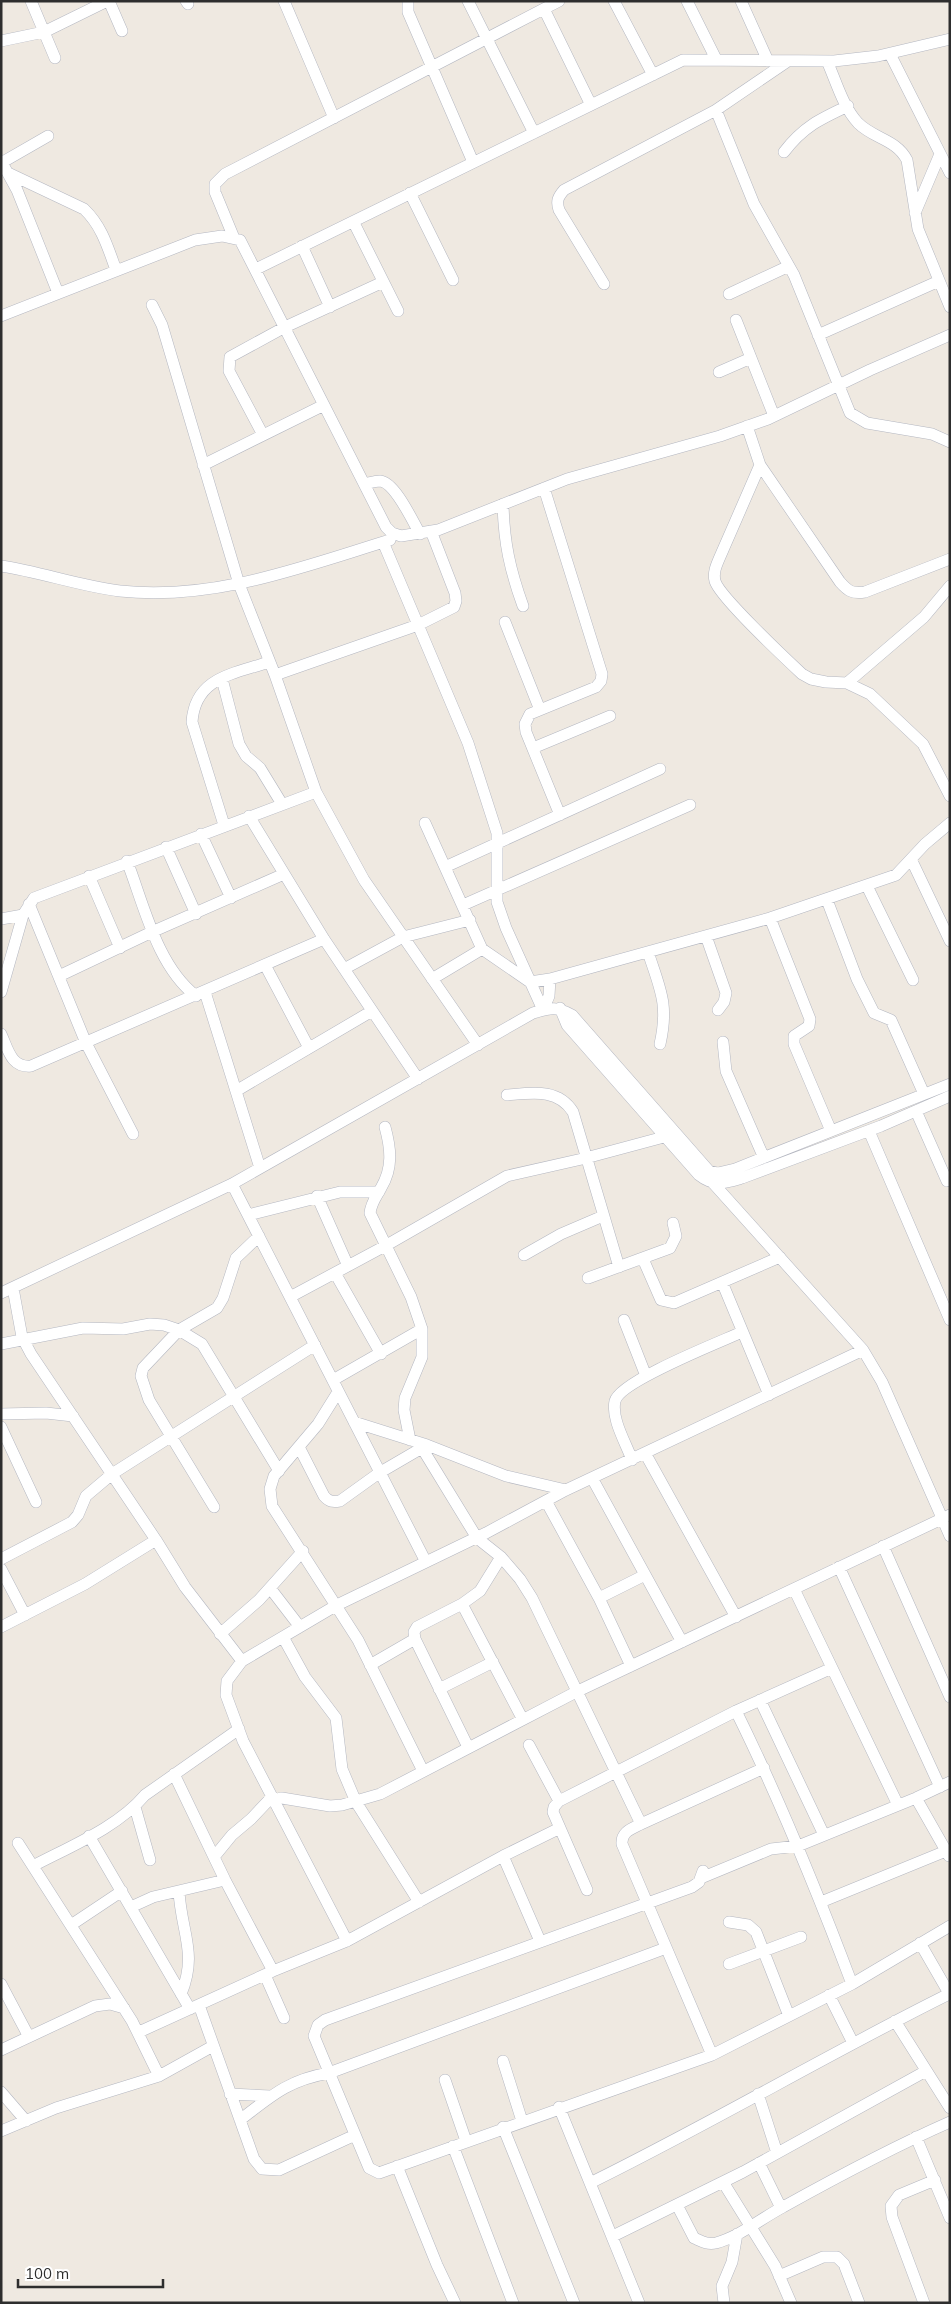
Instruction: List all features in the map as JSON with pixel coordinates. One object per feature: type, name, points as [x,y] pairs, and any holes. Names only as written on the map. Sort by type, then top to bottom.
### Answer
[{"type":"street","points":[[31,1],[55,58]]},
{"type":"street","points":[[1,41],[44,32],[108,1],[122,31]]},
{"type":"street","points":[[284,1],[334,118]]},
{"type":"street","points":[[408,1],[408,12],[430,68],[473,162]]},
{"type":"street","points":[[468,1],[534,133]]},
{"type":"street","points":[[234,238],[215,192],[215,184],[225,174],[560,1]]},
{"type":"street","points":[[614,1],[653,75]]},
{"type":"street","points":[[687,1],[716,59]]},
{"type":"street","points":[[741,1],[768,61]]},
{"type":"street","points":[[544,9],[591,105]]},
{"type":"street","points":[[256,269],[683,60],[827,61],[890,54],[950,39]]},
{"type":"street","points":[[890,54],[950,173]]},
{"type":"street","points":[[604,284],[559,210],[557,204],[559,196],[564,190],[716,110],[788,61]]},
{"type":"street","points":[[827,61],[848,106],[860,124],[901,149],[906,160],[914,215],[950,307]]},
{"type":"street","points":[[784,152],[798,134],[808,126],[848,106]]},
{"type":"street","points":[[716,110],[754,204],[790,266],[850,413],[867,423],[932,434],[950,442]]},
{"type":"street","points":[[48,136],[2,162],[17,190],[58,293]]},
{"type":"street","points":[[914,215],[940,154]]},
{"type":"street","points":[[8,173],[84,210],[100,227],[116,270]]},
{"type":"street","points":[[410,194],[453,280]]},
{"type":"street","points":[[354,222],[398,312]]},
{"type":"street","points":[[1,316],[204,237],[222,236],[234,238],[244,244],[386,527],[392,533],[401,536]]},
{"type":"street","points":[[302,246],[330,306]]},
{"type":"street","points":[[729,294],[790,266]]},
{"type":"street","points":[[818,334],[939,281]]},
{"type":"street","points":[[263,435],[229,371],[230,357],[285,327],[383,282]]},
{"type":"street","points":[[152,305],[162,324],[239,584],[275,675],[316,792],[364,880],[478,1045]]},
{"type":"street","points":[[736,320],[774,416]]},
{"type":"street","points":[[1,566],[90,585],[143,592],[191,590],[266,579],[401,536],[425,533],[454,525],[567,478],[720,436],[774,416],[950,335]]},
{"type":"street","points":[[719,372],[751,358]]},
{"type":"street","points":[[203,465],[324,405]]},
{"type":"street","points":[[747,426],[760,466],[840,582],[849,592],[865,592],[950,559]]},
{"type":"street","points":[[760,466],[719,559],[714,572],[715,582],[729,600],[802,674],[812,679],[826,682],[847,683],[870,694],[923,744],[950,796]]},
{"type":"street","points":[[275,675],[418,625],[454,607],[456,601],[455,593],[425,533],[397,494],[387,483],[380,481],[364,484]]},
{"type":"street","points":[[544,488],[602,674],[601,681],[596,687],[530,714],[525,724],[560,815]]},
{"type":"street","points":[[503,504],[508,559],[523,606]]},
{"type":"street","points":[[383,542],[468,744],[482,791],[494,821],[498,843],[495,892],[506,928],[543,1010]]},
{"type":"street","points":[[847,683],[924,617],[950,586]]},
{"type":"street","points":[[505,622],[540,710]]},
{"type":"street","points":[[224,825],[192,722],[193,706],[199,694],[222,679],[270,662]]},
{"type":"street","points":[[222,679],[239,744],[246,756],[260,768],[282,804]]},
{"type":"street","points":[[533,748],[610,716]]},
{"type":"street","points":[[445,867],[660,769]]},
{"type":"street","points":[[1,992],[23,915],[34,898],[50,890],[316,792]]},
{"type":"street","points":[[463,905],[690,805]]},
{"type":"street","points":[[249,816],[324,939],[418,1080]]},
{"type":"street","points":[[425,823],[482,949],[530,982],[550,980],[770,918],[896,876],[912,861],[925,844],[950,823]]},
{"type":"street","points":[[201,834],[231,898]]},
{"type":"street","points":[[166,847],[196,914]]},
{"type":"street","points":[[128,861],[164,956],[178,977],[200,994],[236,1090],[260,1168]]},
{"type":"street","points":[[912,861],[950,941]]},
{"type":"street","points":[[59,976],[154,931],[284,874]]},
{"type":"street","points":[[89,876],[120,948]]},
{"type":"street","points":[[867,886],[913,980]]},
{"type":"street","points":[[827,900],[863,992],[874,1013],[891,1020],[924,1094]]},
{"type":"street","points":[[29,904],[86,1043],[133,1134]]},
{"type":"street","points":[[1,920],[23,915]]},
{"type":"street","points":[[770,918],[811,1023],[794,1036],[794,1044],[831,1131]]},
{"type":"street","points":[[344,969],[403,937],[470,920]]},
{"type":"street","points":[[706,936],[726,993],[724,1002],[718,1010]]},
{"type":"street","points":[[1,1034],[13,1060],[24,1067],[31,1066],[324,939]]},
{"type":"street","points":[[432,979],[482,949]]},
{"type":"street","points":[[648,952],[665,1010],[665,1022],[660,1044]]},
{"type":"street","points":[[265,965],[309,1048]]},
{"type":"street","points":[[543,1010],[549,996],[550,980]]},
{"type":"street","points":[[1,1293],[232,1184],[533,1013],[543,1010],[560,1008],[577,1020],[709,1170],[718,1173],[729,1171],[764,1158],[950,1084]]},
{"type":"street","points":[[560,1008],[566,1025],[664,1137],[699,1175],[713,1183],[863,1350],[882,1382],[946,1517],[950,1536]]},
{"type":"street","points":[[236,1090],[372,1011]]},
{"type":"street","points":[[723,1042],[726,1071],[764,1158]]},
{"type":"street","points":[[507,1095],[547,1093],[567,1102],[573,1112],[619,1268]]},
{"type":"street","points":[[713,1183],[721,1184],[742,1178],[869,1131],[950,1096]]},
{"type":"street","points":[[916,1111],[947,1181]]},
{"type":"street","points":[[385,1128],[389,1141],[390,1170],[371,1205],[370,1213],[410,1297],[422,1330],[422,1357],[405,1398],[404,1410],[410,1440]]},
{"type":"street","points":[[869,1131],[950,1320]]},
{"type":"street","points":[[290,1297],[385,1246],[506,1176],[586,1158],[664,1137]]},
{"type":"street","points":[[232,1184],[426,1562]]},
{"type":"street","points":[[248,1215],[317,1196],[340,1192],[379,1192]]},
{"type":"street","points":[[317,1196],[348,1266]]},
{"type":"street","points":[[524,1255],[561,1234],[603,1216]]},
{"type":"street","points":[[588,1278],[670,1248],[676,1236],[673,1223]]},
{"type":"street","points":[[214,1507],[149,1400],[141,1376],[143,1368],[179,1330],[216,1308],[223,1298],[236,1258],[259,1236]]},
{"type":"street","points":[[643,1259],[661,1300],[668,1304],[780,1257]]},
{"type":"street","points":[[335,1273],[381,1354]]},
{"type":"street","points":[[722,1282],[769,1395]]},
{"type":"street","points":[[13,1288],[18,1324],[23,1340],[156,1540],[185,1587],[242,1661]]},
{"type":"street","points":[[624,1320],[646,1376]]},
{"type":"street","points":[[1,1344],[83,1328],[123,1329],[150,1324],[164,1325],[179,1330],[202,1344],[279,1471]]},
{"type":"street","points":[[332,1380],[422,1330]]},
{"type":"street","points":[[632,1460],[615,1414],[616,1400],[622,1390],[646,1376],[742,1332]]},
{"type":"street","points":[[1,1559],[72,1522],[78,1515],[86,1496],[112,1474],[315,1345]]},
{"type":"street","points":[[347,1940],[272,1799],[239,1729],[226,1695],[227,1681],[242,1661],[337,1605],[477,1538],[566,1490],[863,1350]]},
{"type":"street","points":[[338,1392],[318,1424],[274,1476],[269,1497],[272,1506],[337,1605],[370,1664],[423,1771]]},
{"type":"street","points":[[1,1414],[46,1413],[73,1416]]},
{"type":"street","points":[[354,1422],[410,1440],[506,1476],[566,1490]]},
{"type":"street","points":[[1,1427],[36,1502]]},
{"type":"street","points":[[299,1447],[328,1500],[340,1501],[379,1473],[425,1447]]},
{"type":"street","points":[[425,1447],[477,1538],[502,1557],[520,1579],[532,1598],[578,1690],[640,1824]]},
{"type":"street","points":[[645,1453],[736,1617]]},
{"type":"street","points":[[592,1478],[682,1642]]},
{"type":"street","points":[[546,1501],[599,1598],[631,1666]]},
{"type":"street","points":[[214,1857],[232,1835],[272,1799],[282,1798],[330,1806],[356,1802],[380,1794],[578,1690],[946,1517]]},
{"type":"street","points":[[1,1627],[85,1584],[156,1540]]},
{"type":"street","points":[[883,1546],[950,1697]]},
{"type":"street","points":[[220,1634],[270,1588],[303,1551]]},
{"type":"street","points":[[468,1747],[414,1639],[414,1632],[416,1627],[462,1604],[480,1591],[502,1557]]},
{"type":"street","points":[[840,1566],[945,1785],[798,1846],[771,1849],[702,1874],[692,1887],[325,2020],[318,2025],[314,2036],[369,2168],[373,2172],[379,2173],[522,2120],[712,2054],[852,1984],[950,1926]]},
{"type":"street","points":[[1,1569],[25,1615]]},
{"type":"street","points":[[599,1598],[645,1575]]},
{"type":"street","points":[[270,1588],[300,1627]]},
{"type":"street","points":[[794,1589],[898,1806]]},
{"type":"street","points":[[462,1604],[522,1718]]},
{"type":"street","points":[[284,1637],[305,1677],[336,1718],[342,1769],[356,1802],[419,1902]]},
{"type":"street","points":[[370,1664],[414,1639]]},
{"type":"street","points":[[439,1689],[492,1662]]},
{"type":"street","points":[[587,1890],[560,1828],[554,1807],[616,1772],[760,1700],[832,1668]]},
{"type":"street","points":[[760,1700],[824,1835]]},
{"type":"street","points":[[736,1712],[764,1768],[798,1846],[852,1984]]},
{"type":"street","points":[[33,1866],[89,1836],[135,1808],[145,1795],[239,1729]]},
{"type":"street","points":[[529,1745],[560,1802]]},
{"type":"street","points":[[712,2054],[622,1844],[625,1832],[764,1768]]},
{"type":"street","points":[[174,1774],[269,1973],[284,2018]]},
{"type":"street","points":[[821,1902],[948,1855],[916,1798]]},
{"type":"street","points":[[135,1808],[150,1860]]},
{"type":"street","points":[[139,2032],[347,1940],[503,1856],[560,1828]]},
{"type":"street","points":[[89,1836],[181,1994],[194,2007],[213,2046],[254,2159],[262,2168],[272,2171],[279,2170],[355,2135]]},
{"type":"street","points":[[18,1843],[139,2032],[160,2076]]},
{"type":"street","points":[[503,1856],[540,1941]]},
{"type":"street","points":[[131,1907],[153,1897],[225,1880]]},
{"type":"street","points":[[71,1925],[122,1891]]},
{"type":"street","points":[[179,1892],[190,1964],[188,1977],[181,1994]]},
{"type":"street","points":[[728,1922],[742,1923],[751,1927],[764,1952],[789,2016]]},
{"type":"street","points":[[729,1964],[801,1938]]},
{"type":"street","points":[[590,2183],[676,2141],[853,2043],[950,1994],[920,1943]]},
{"type":"street","points":[[240,2120],[270,2096],[295,2082],[329,2073],[666,1948]]},
{"type":"street","points":[[1,1984],[29,2037]]},
{"type":"street","points":[[829,1996],[853,2043]]},
{"type":"street","points":[[1,2050],[95,2006],[110,2004],[124,2008]]},
{"type":"street","points":[[895,2021],[950,2108]]},
{"type":"street","points":[[1,2131],[56,2108],[160,2076],[213,2046]]},
{"type":"street","points":[[503,2060],[522,2120]]},
{"type":"street","points":[[612,2236],[723,2182],[926,2071]]},
{"type":"street","points":[[445,2080],[466,2141]]},
{"type":"street","points":[[1,2092],[26,2121]]},
{"type":"street","points":[[230,2094],[270,2096]]},
{"type":"street","points":[[758,2094],[777,2153]]},
{"type":"street","points":[[559,2107],[639,2303]]},
{"type":"street","points":[[677,2205],[694,2238],[716,2243],[750,2228],[781,2208],[916,2137],[950,2122]]},
{"type":"street","points":[[503,2128],[574,2303]]},
{"type":"street","points":[[916,2137],[950,2218]]},
{"type":"street","points":[[453,2146],[513,2303]]},
{"type":"street","points":[[759,2163],[781,2208]]},
{"type":"street","points":[[397,2166],[437,2265],[455,2303]]},
{"type":"street","points":[[924,2303],[892,2217],[891,2206],[899,2195],[935,2180]]},
{"type":"street","points":[[723,2182],[779,2276],[791,2303]]},
{"type":"street","points":[[724,2303],[722,2286],[732,2262],[737,2234]]},
{"type":"street","points":[[779,2276],[823,2257],[837,2257],[844,2264],[859,2303]]}]
